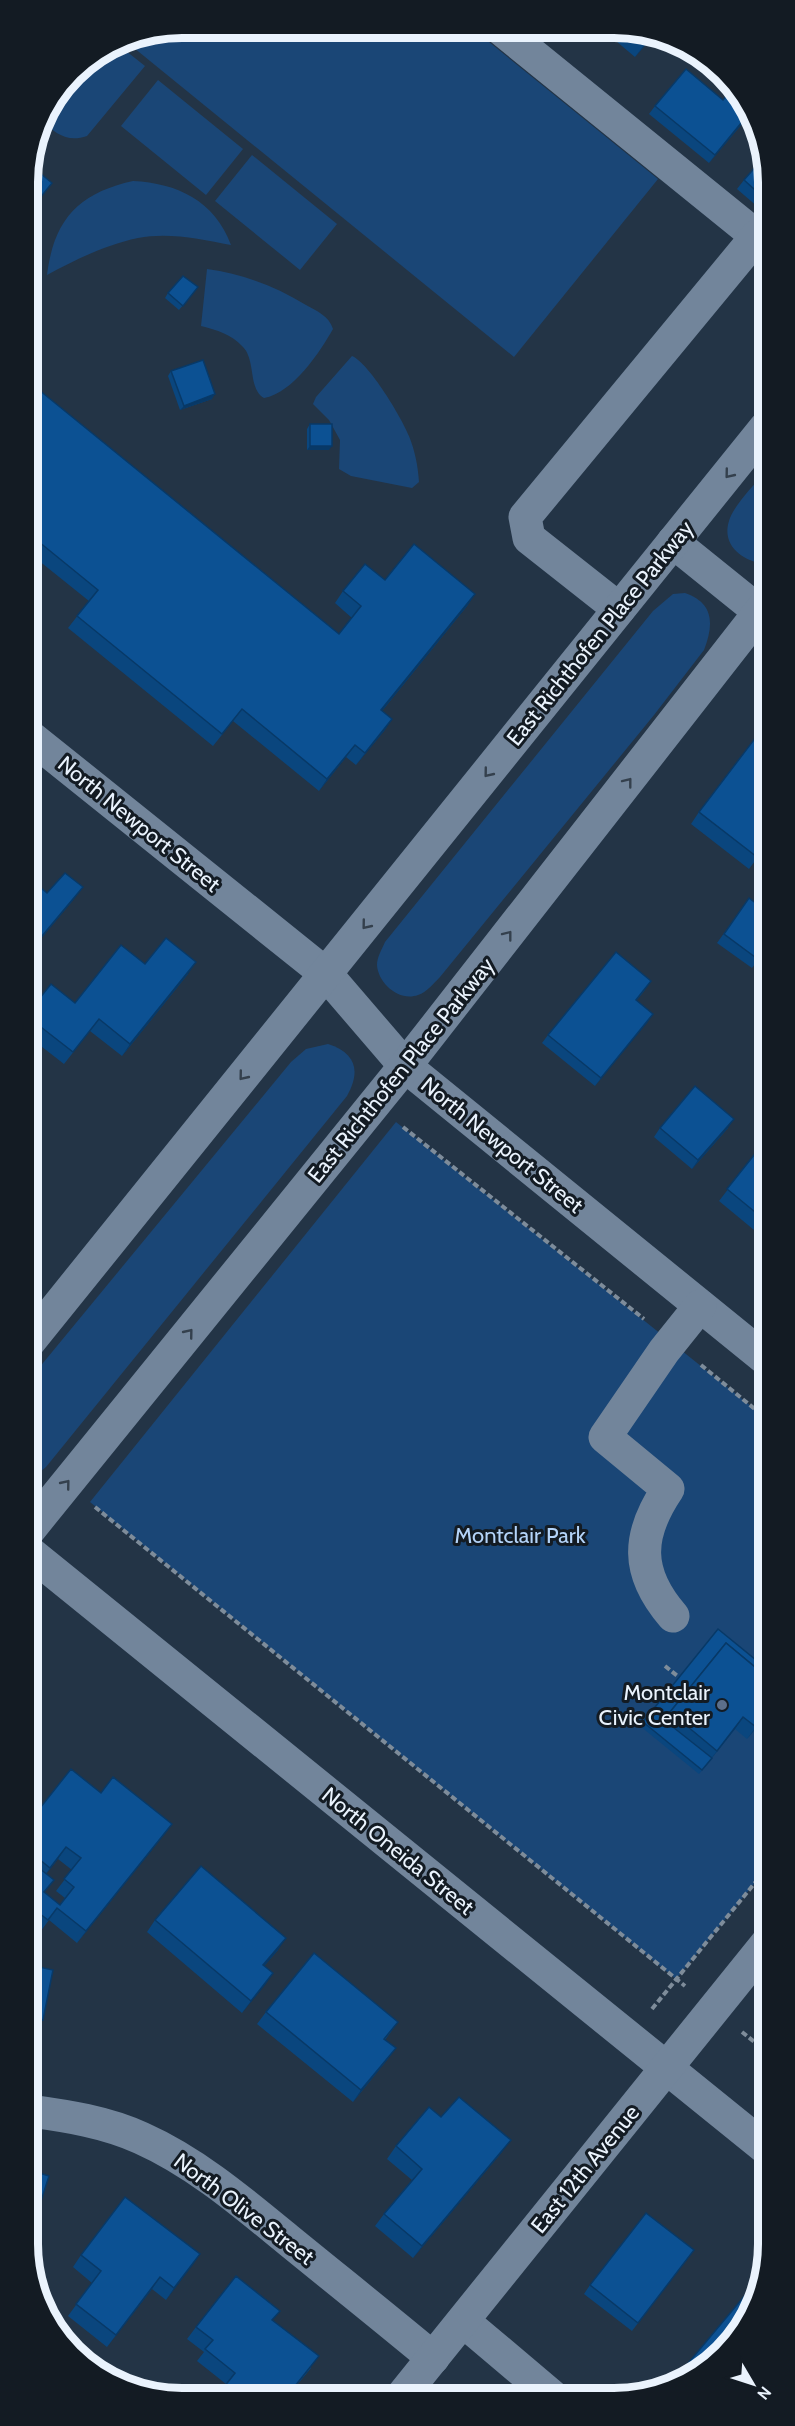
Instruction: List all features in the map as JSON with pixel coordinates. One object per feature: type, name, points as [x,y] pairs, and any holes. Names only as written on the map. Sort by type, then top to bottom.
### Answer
[{"type":"street","points":[[512,38],[758,237]]},
{"type":"street","points":[[619,609],[529,538],[525,517],[758,243]]},
{"type":"street","name":"East Richthofen Place Parkway","points":[[38,1331],[758,437]]},
{"type":"street","points":[[673,542],[758,606]]},
{"type":"street","name":"East Richthofen Place Parkway","points":[[38,1519],[405,1066],[758,619]]},
{"type":"street","name":"North Newport Street","points":[[38,743],[326,974],[405,1066],[757,1352]]},
{"type":"street","points":[[673,1616],[652,1586],[646,1563],[644,1541],[651,1517],[668,1489],[605,1437],[672,1341],[700,1306]]},
{"type":"street","name":"North Oneida Street","points":[[38,1559],[757,2141]]},
{"type":"street","name":"East 12th Avenue","points":[[409,2388],[757,1955]]},
{"type":"street","name":"North Olive Street","points":[[38,2112],[68,2116],[110,2126],[142,2138],[184,2161],[251,2210],[433,2358]]},
{"type":"street","points":[[463,2321],[543,2388]]},
{"type":"path","points":[[374,1104],[757,1411]]},
{"type":"path","points":[[38,1461],[757,2044]]},
{"type":"path","points":[[665,1666],[680,1678]]},
{"type":"path","points":[[629,2038],[757,1880]]},
{"type":"green space","points":[[182,38],[484,38],[658,179],[514,357],[132,46],[144,42]]},
{"type":"green space","points":[[124,49],[145,66],[87,136],[73,138],[57,133],[48,126],[57,109],[73,87],[94,67]]},
{"type":"green space","points":[[158,80],[243,149],[206,195],[121,126]]},
{"type":"green space","points":[[252,155],[337,224],[300,270],[215,201]]},
{"type":"green space","points":[[133,181],[165,186],[192,197],[215,217],[231,245],[173,236],[149,236],[114,244],[47,275],[50,255],[56,238],[72,212],[84,201],[98,193]]},
{"type":"green space","points":[[207,269],[233,274],[271,287],[318,312],[329,321],[333,329],[321,349],[295,380],[275,395],[264,398],[259,394],[250,359],[243,347],[229,336],[201,326]]},
{"type":"green space","points":[[352,356],[376,380],[405,428],[415,453],[419,476],[419,482],[412,488],[351,476],[339,469],[340,440],[329,420],[313,404],[316,397]]},
{"type":"green space","points":[[758,480],[758,563],[736,551],[728,538],[727,530],[731,515]]},
{"type":"green space","points":[[685,593],[702,602],[709,616],[709,632],[704,650],[654,715],[440,977],[427,990],[418,995],[404,996],[391,989],[381,978],[377,965],[385,942],[653,611],[673,594]]},
{"type":"green space","points":[[328,1044],[345,1052],[355,1071],[347,1096],[46,1467],[38,1474],[38,1369],[291,1062],[306,1049]]},
{"type":"green space","name":"Montclair Park","points":[[396,1122],[757,1411],[757,1880],[676,1979],[90,1502]]},
{"type":"building","points":[[686,69],[723,100],[728,94],[744,120],[715,155],[655,106]]},
{"type":"building","points":[[756,166],[758,193],[744,180]]},
{"type":"building","points":[[38,171],[52,183],[38,200]]},
{"type":"building","points":[[183,276],[198,287],[183,306],[168,293]]},
{"type":"building","points":[[203,360],[215,394],[184,406],[171,371]]},
{"type":"building","points":[[38,389],[339,634],[361,606],[343,591],[365,564],[385,580],[414,544],[475,594],[381,710],[392,719],[365,753],[355,745],[327,779],[242,709],[222,734],[77,616],[98,590],[38,541]]},
{"type":"building","points":[[310,424],[332,424],[332,446],[310,446]]},
{"type":"building","points":[[758,735],[757,857],[699,812]]},
{"type":"building","points":[[65,873],[83,887],[38,941],[38,885],[47,893]]},
{"type":"building","points":[[749,898],[758,905],[758,959],[724,934]]},
{"type":"building","points":[[166,938],[196,962],[130,1044],[99,1019],[73,1052],[38,1025],[38,1000],[51,984],[75,1003],[121,945],[145,964]]},
{"type":"building","points":[[616,952],[651,981],[636,1000],[653,1014],[601,1078],[548,1035]]},
{"type":"building","points":[[695,1086],[734,1119],[698,1160],[660,1128]]},
{"type":"building","points":[[758,1151],[758,1214],[727,1189]]},
{"type":"building","points":[[718,1629],[757,1661],[757,1669],[726,1643],[664,1720],[712,1758],[702,1770],[643,1722]]},
{"type":"building","name":"Montclair Civic Center","points":[[726,1643],[757,1669],[757,1725],[756,1727],[743,1717],[717,1751],[670,1712]]},
{"type":"building","points":[[71,1769],[101,1793],[113,1777],[172,1824],[86,1931],[57,1908],[48,1920],[38,1912],[38,1867],[54,1880],[44,1892],[60,1905],[74,1887],[64,1879],[81,1858],[66,1847],[50,1868],[38,1858],[38,1811]]},
{"type":"building","points":[[201,1866],[286,1938],[263,1965],[273,1973],[251,2001],[155,1920]]},
{"type":"building","points":[[314,1953],[398,2022],[384,2039],[396,2048],[361,2090],[266,2012]]},
{"type":"building","points":[[38,1967],[53,1970],[43,2020],[38,2019]]},
{"type":"building","points":[[459,2097],[511,2140],[422,2246],[384,2214],[422,2169],[396,2146],[429,2107],[441,2117]]},
{"type":"building","points":[[38,2173],[49,2176],[38,2210]]},
{"type":"building","points":[[125,2197],[200,2254],[174,2288],[160,2277],[116,2335],[76,2304],[101,2271],[81,2255]]},
{"type":"building","points":[[646,2213],[694,2250],[638,2323],[590,2285]]},
{"type":"building","points":[[236,2276],[280,2311],[272,2320],[319,2356],[293,2388],[223,2388],[235,2373],[205,2349],[213,2340],[196,2327]]},
{"type":"building","points":[[751,2289],[747,2300],[728,2332],[701,2359],[681,2372]]},
{"type":"place","name":"Montclair Civic Center","points":[[722,1705]]}]
